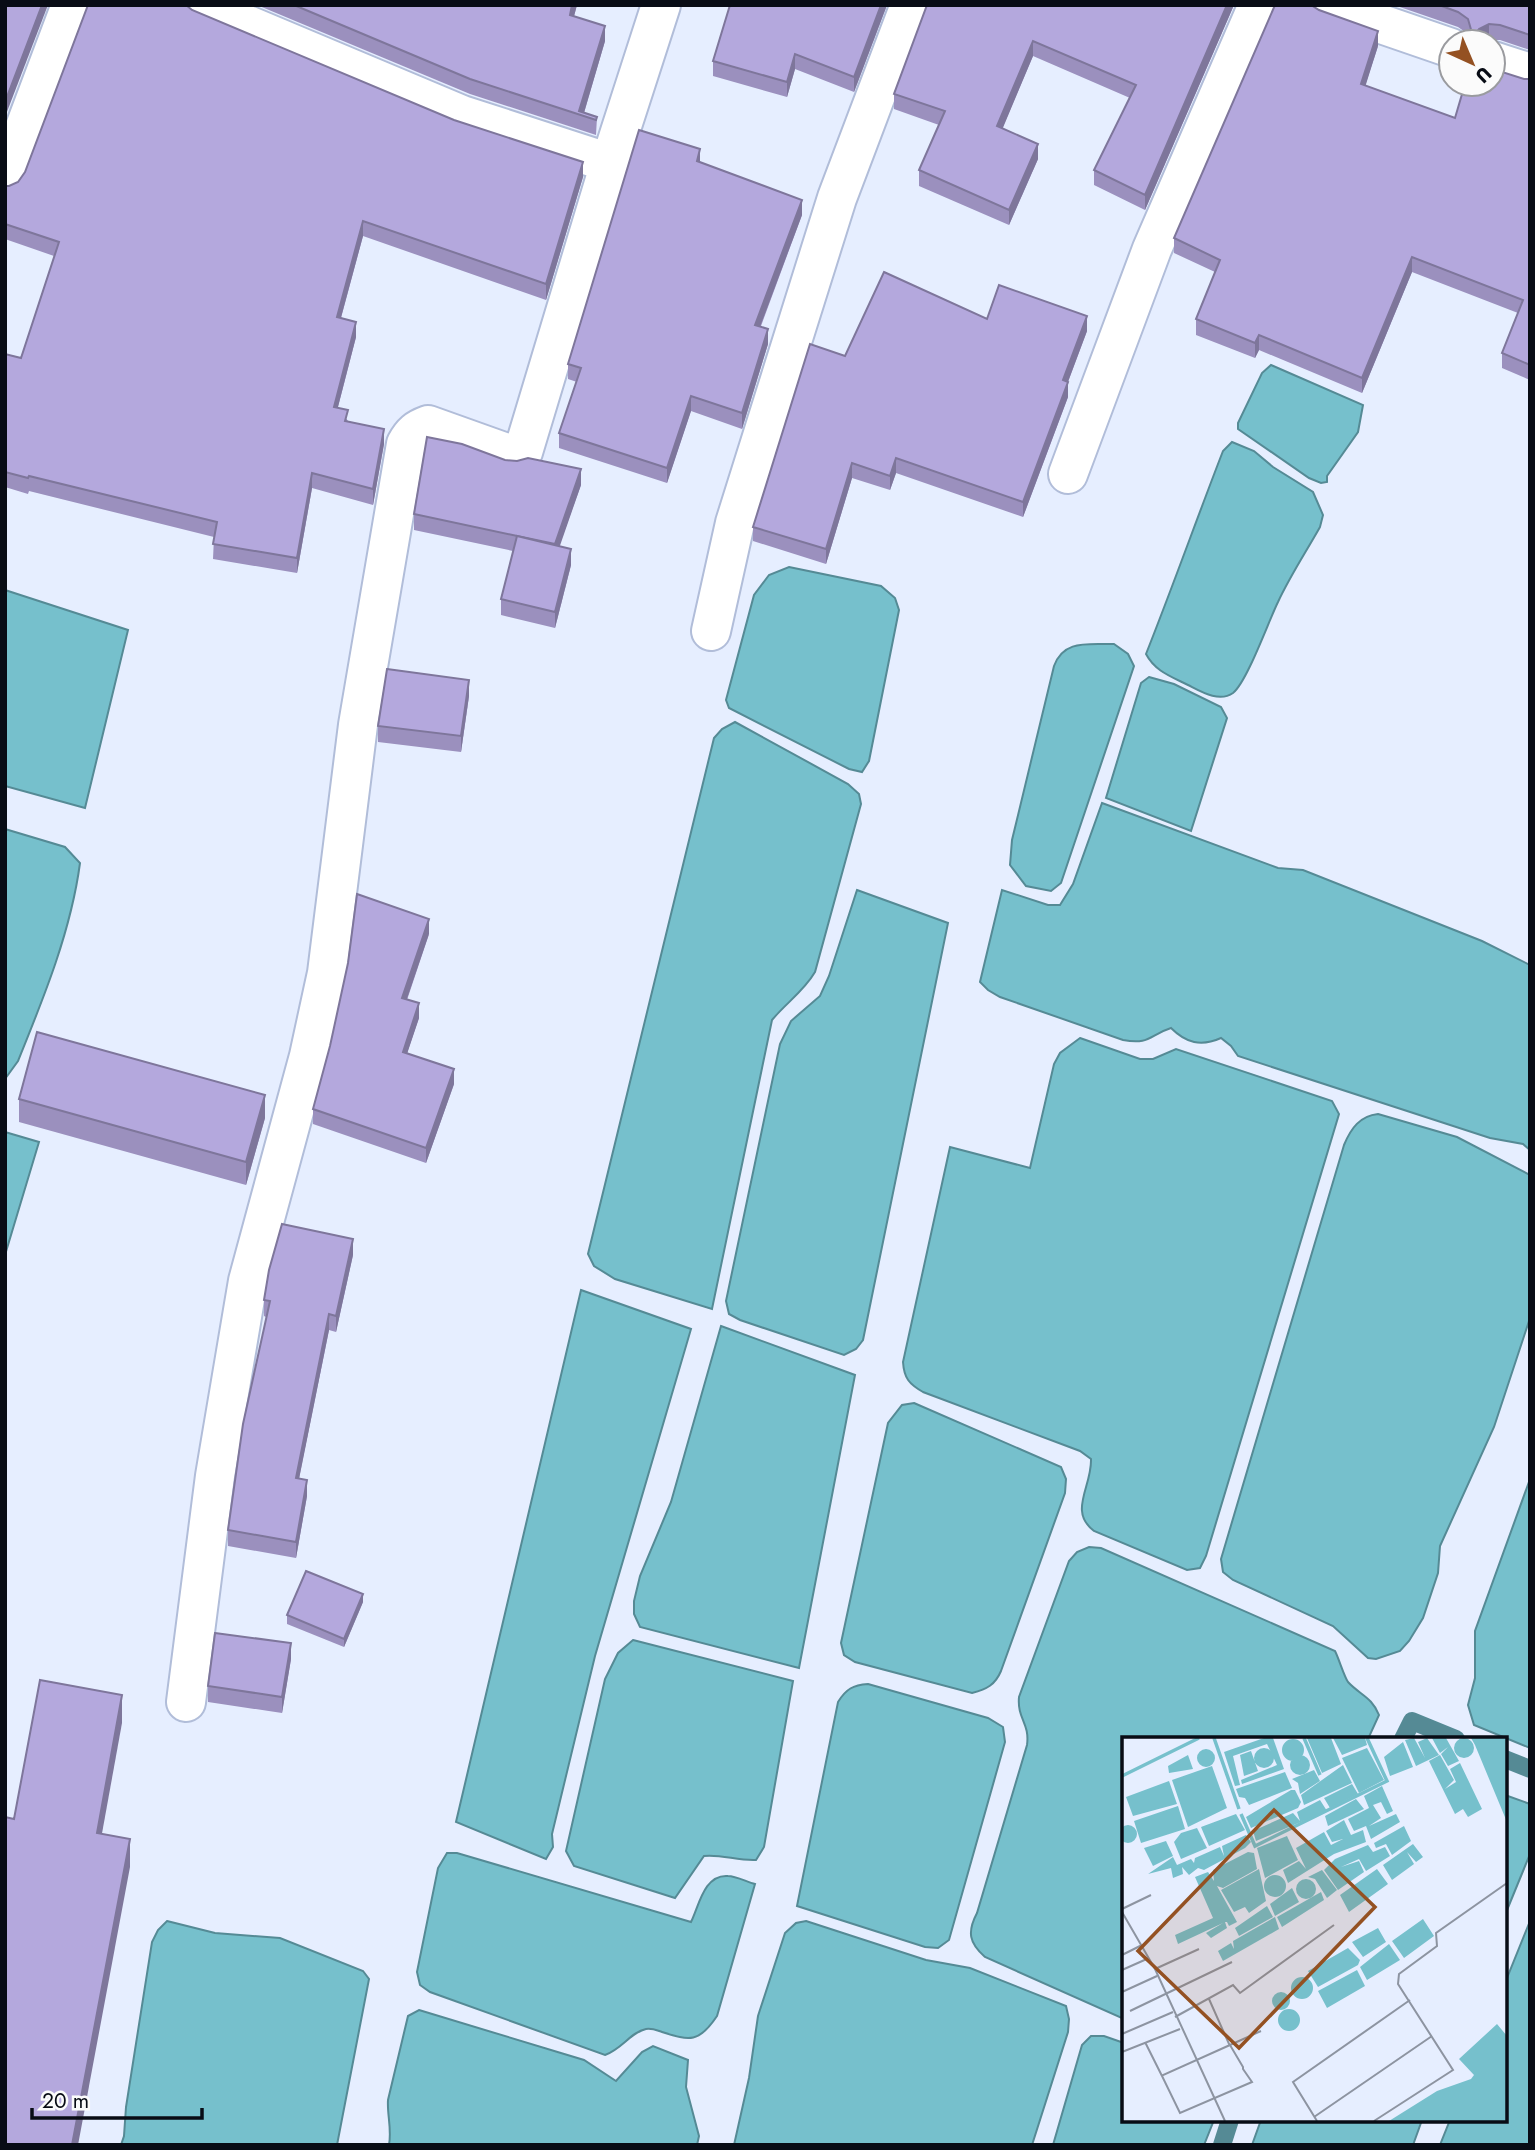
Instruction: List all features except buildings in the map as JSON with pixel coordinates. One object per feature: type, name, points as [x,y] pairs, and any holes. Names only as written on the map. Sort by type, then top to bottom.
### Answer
[{"type":"street","points":[[5,180],[71,5]]},
{"type":"street","points":[[200,5],[462,115],[610,163]]},
{"type":"street","points":[[186,1702],[215,1476],[248,1281],[309,1056],[327,973],[358,725],[405,444],[411,434],[428,425],[512,455],[517,456],[523,452],[610,163],[661,5]]},
{"type":"street","points":[[711,631],[734,523],[837,198],[910,5]]},
{"type":"street","points":[[1068,474],[1152,249],[1258,5]]},
{"type":"street","points":[[1326,5],[1394,16],[1437,40]]},
{"type":"street","points":[[1507,66],[1530,73]]},
{"type":"water","points":[[1271,365],[1363,405],[1358,432],[1327,476],[1327,482],[1321,483],[1309,478],[1238,429],[1238,423],[1262,373]]},
{"type":"water","points":[[1232,442],[1254,451],[1273,467],[1313,492],[1323,515],[1320,527],[1283,592],[1245,677],[1233,693],[1222,697],[1204,693],[1169,676],[1158,669],[1146,654],[1223,451]]},
{"type":"water","points":[[789,567],[881,586],[895,598],[899,610],[869,761],[862,772],[849,769],[729,708],[726,700],[754,595],[769,575]]},
{"type":"water","points":[[5,590],[128,630],[85,808],[5,786]]},
{"type":"water","points":[[1114,644],[1128,654],[1134,666],[1061,883],[1051,891],[1026,886],[1010,865],[1012,840],[1054,666],[1058,657],[1071,647]]},
{"type":"water","points":[[1149,677],[1174,684],[1221,707],[1227,718],[1191,831],[1106,798],[1141,683]]},
{"type":"water","points":[[735,722],[848,784],[859,794],[861,804],[815,972],[772,1020],[712,1309],[615,1279],[594,1266],[588,1254],[714,738],[722,729]]},
{"type":"water","points":[[1102,803],[1278,868],[1303,870],[1482,941],[1530,965],[1530,1150],[1523,1144],[1490,1138],[1238,1056],[1221,1038],[1194,1042],[1171,1028],[1144,1040],[1123,1040],[1000,997],[988,990],[980,982],[1002,890],[1048,905],[1060,905],[1073,884]]},
{"type":"water","points":[[5,829],[65,847],[80,863],[70,914],[55,964],[18,1061],[5,1079]]},
{"type":"water","points":[[857,890],[948,923],[863,1340],[856,1349],[844,1355],[740,1320],[729,1314],[726,1301],[780,1044],[791,1021],[820,996]]},
{"type":"water","points":[[1080,1038],[1140,1059],[1153,1059],[1176,1049],[1332,1101],[1339,1114],[1206,1556],[1200,1568],[1187,1570],[1094,1531],[1086,1523],[1082,1507],[1091,1459],[1080,1451],[923,1392],[911,1383],[905,1372],[903,1362],[950,1147],[1030,1168],[1054,1064],[1060,1053]]},
{"type":"water","points":[[1378,1114],[1457,1137],[1530,1175],[1530,1318],[1494,1427],[1440,1546],[1438,1573],[1423,1618],[1400,1651],[1376,1659],[1368,1658],[1333,1626],[1233,1580],[1223,1572],[1221,1559],[1344,1145],[1357,1124],[1366,1117]]},
{"type":"water","points":[[5,1132],[39,1142],[5,1255]]},
{"type":"water","points":[[581,1290],[691,1329],[595,1656],[552,1834],[553,1847],[546,1859],[456,1822]]},
{"type":"water","points":[[721,1326],[855,1375],[799,1668],[640,1627],[634,1614],[640,1576],[671,1502]]},
{"type":"water","points":[[914,1403],[1061,1467],[1066,1479],[1065,1493],[1001,1671],[990,1686],[972,1693],[855,1662],[844,1655],[841,1643],[888,1423],[902,1405]]},
{"type":"water","points":[[1530,1479],[1530,1748],[1474,1725],[1468,1705],[1475,1678],[1475,1631]]},
{"type":"water","points":[[1089,1547],[1101,1548],[1335,1651],[1348,1682],[1369,1700],[1379,1715],[1369,1737],[1122,1737],[1122,2018],[985,1957],[971,1937],[972,1926],[1027,1745],[1027,1731],[1020,1711],[1019,1697],[1069,1561],[1077,1552]]},
{"type":"water","points":[[633,1640],[793,1681],[764,1847],[756,1860],[704,1856],[675,1898],[574,1866],[566,1851],[605,1679],[618,1653]]},
{"type":"water","points":[[868,1684],[988,1718],[1003,1727],[1005,1742],[949,1940],[938,1948],[925,1947],[797,1906],[838,1702],[850,1688]]},
{"type":"water","points":[[1507,1796],[1530,1804],[1530,1854],[1507,1910]]},
{"type":"water","points":[[447,1853],[457,1853],[691,1922],[704,1892],[713,1880],[731,1876],[755,1884],[717,2016],[705,2031],[693,2038],[646,2029],[605,2055],[430,1992],[420,1985],[417,1972],[438,1868]]},
{"type":"water","points":[[167,1921],[215,1933],[280,1938],[363,1971],[369,1979],[337,2145],[121,2145],[152,1942]]},
{"type":"water","points":[[806,1921],[926,1960],[970,1968],[1066,2006],[1068,2032],[1032,2145],[734,2145],[749,2078],[758,2016],[785,1933],[796,1923]]},
{"type":"water","points":[[1530,1921],[1530,2145],[1440,2145],[1449,2122],[1507,2122],[1507,1978]]},
{"type":"water","points":[[419,2010],[584,2060],[616,2081],[642,2052],[653,2046],[688,2060],[686,2087],[699,2136],[697,2145],[389,2145],[388,2100],[408,2016]]},
{"type":"water","points":[[1091,2036],[1104,2036],[1122,2042],[1122,2122],[1213,2122],[1204,2145],[1053,2145],[1082,2045]]},
{"type":"water","points":[[1260,2122],[1421,2122],[1413,2145],[1252,2145]]},
{"type":"waterway","points":[[1404,1737],[1412,1721],[1451,1737]]},
{"type":"waterway","points":[[1507,1760],[1530,1769]]},
{"type":"waterway","points":[[1222,2145],[1229,2122]]}]
